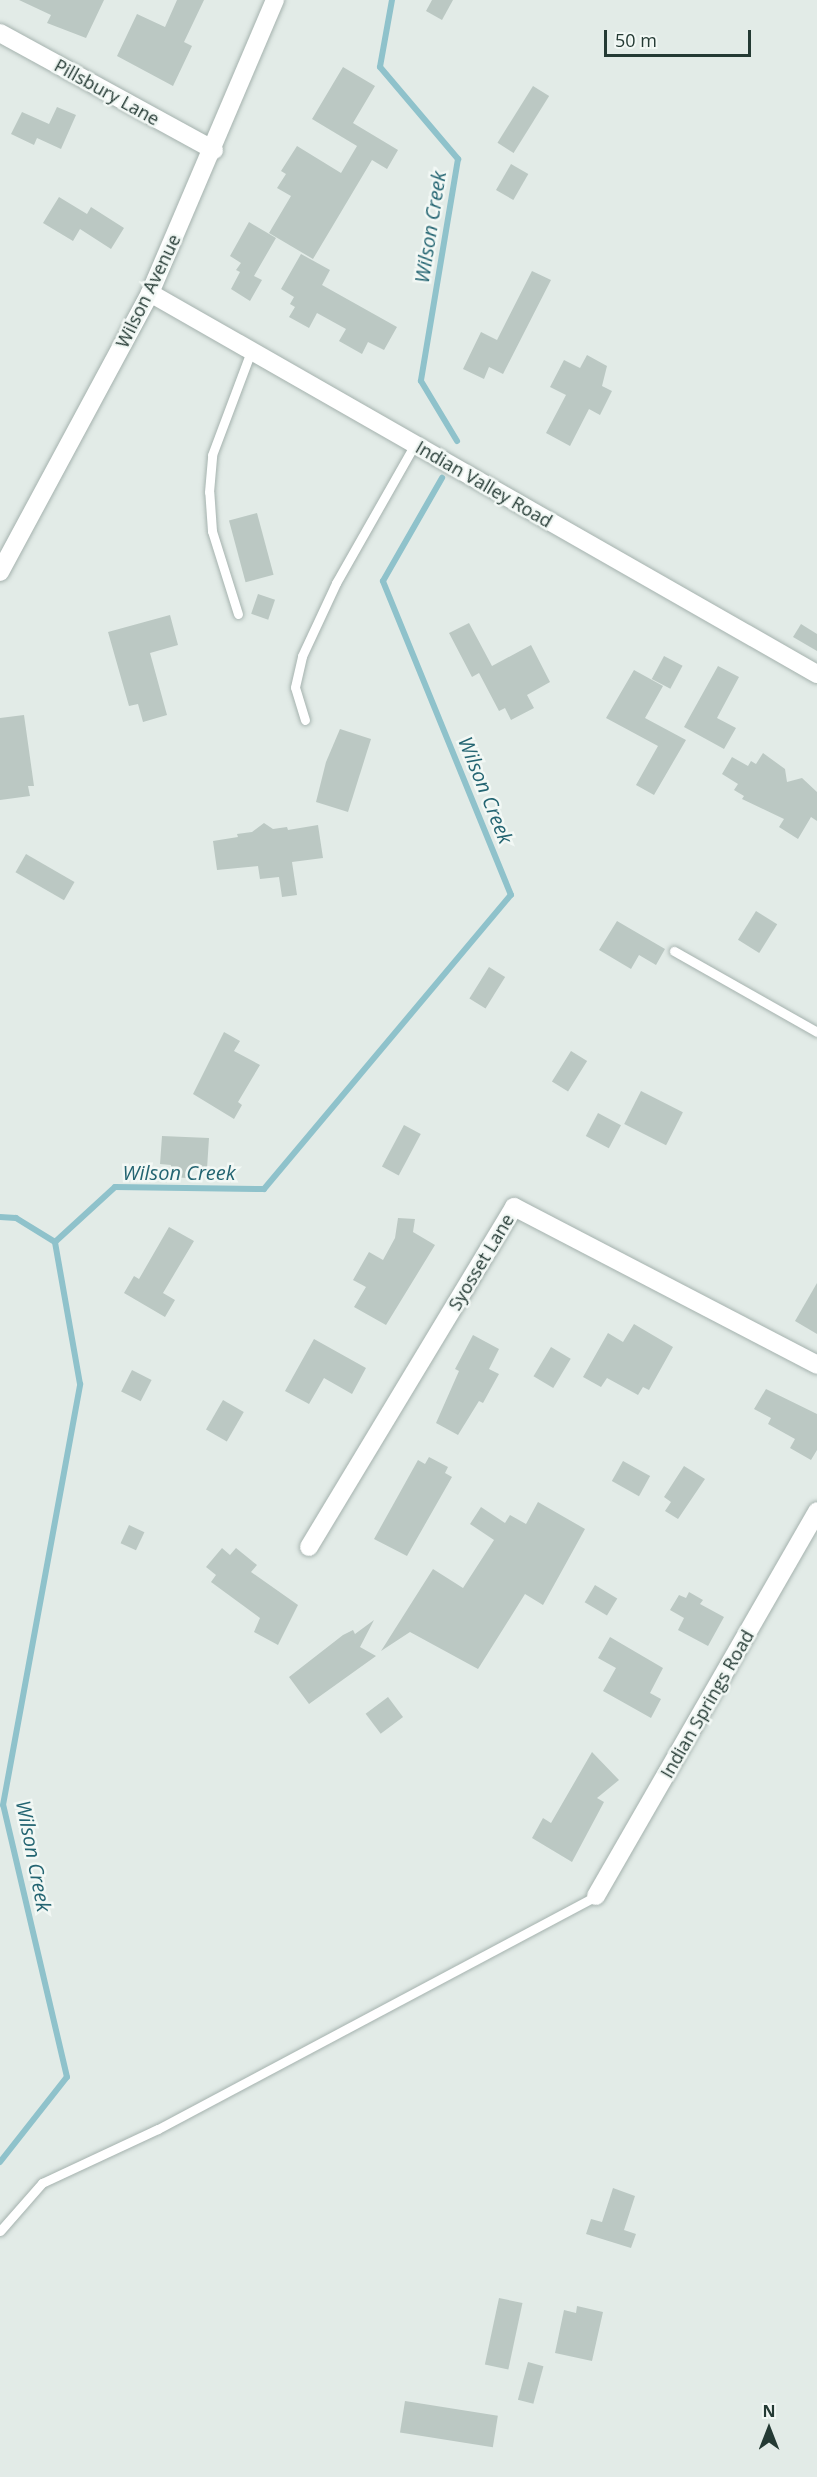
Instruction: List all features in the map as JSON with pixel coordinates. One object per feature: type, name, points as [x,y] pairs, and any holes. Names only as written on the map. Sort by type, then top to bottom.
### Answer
[{"type":"street","name":"Wilson Avenue","points":[[0,570],[150,293],[214,150],[275,0]]},
{"type":"street","name":"Pillsbury Lane","points":[[0,33],[214,150]]},
{"type":"street","name":"Indian Valley Road","points":[[150,293],[817,674]]},
{"type":"street","name":"Syosset Lane","points":[[309,1547],[514,1207],[817,1365]]},
{"type":"street","name":"Indian Springs Road","points":[[596,1896],[817,1511]]},
{"type":"lane","points":[[238,614],[212,531],[209,492],[212,455],[251,351]]},
{"type":"lane","points":[[305,720],[295,687],[302,656],[336,583],[415,444]]},
{"type":"lane","points":[[674,951],[817,1032]]},
{"type":"lane","points":[[0,2231],[42,2183],[158,2129],[596,1896]]},
{"type":"building","points":[[19,0],[104,0],[86,38],[47,23],[51,15]]},
{"type":"building","points":[[177,0],[204,0],[184,42],[192,46],[173,86],[117,56],[137,14],[165,27]]},
{"type":"building","points":[[432,0],[453,0],[442,20],[426,11]]},
{"type":"building","points":[[343,67],[375,86],[353,123],[398,150],[387,169],[372,160],[313,259],[269,233],[291,196],[277,188],[286,174],[281,171],[297,146],[341,173],[357,146],[312,119]]},
{"type":"building","points":[[533,86],[549,96],[514,153],[497,143]]},
{"type":"building","points":[[57,107],[76,115],[61,149],[37,138],[34,145],[11,134],[22,112],[49,124]]},
{"type":"building","points":[[511,164],[528,174],[513,200],[496,190]]},
{"type":"building","points":[[59,197],[87,214],[91,207],[124,228],[111,249],[80,229],[73,241],[43,223]]},
{"type":"building","points":[[249,222],[276,238],[254,276],[262,280],[250,301],[231,289],[240,272],[236,270],[241,263],[230,256]]},
{"type":"building","points":[[301,254],[330,270],[322,285],[397,327],[384,350],[368,342],[362,354],[339,341],[346,329],[317,313],[309,328],[289,317],[295,307],[290,304],[294,297],[281,289]]},
{"type":"building","points":[[532,271],[551,280],[503,374],[489,367],[484,379],[463,369],[481,332],[497,340]]},
{"type":"building","points":[[587,355],[607,366],[602,386],[612,391],[600,415],[589,409],[570,446],[546,433],[566,395],[550,387],[564,360],[580,368]]},
{"type":"building","points":[[257,513],[274,575],[246,582],[229,521]]},
{"type":"building","points":[[258,594],[275,600],[268,620],[251,614]]},
{"type":"building","points":[[170,615],[178,645],[150,653],[167,715],[143,722],[138,704],[129,706],[108,632]]},
{"type":"building","points":[[469,623],[492,666],[531,645],[550,682],[527,695],[534,708],[511,720],[505,708],[499,711],[479,673],[472,677],[449,633]]},
{"type":"building","points":[[801,624],[817,634],[817,651],[793,637]]},
{"type":"building","points":[[664,656],[683,666],[670,689],[652,679]]},
{"type":"building","points":[[718,666],[739,677],[717,718],[736,728],[724,749],[684,727]]},
{"type":"building","points":[[634,670],[663,686],[645,718],[686,740],[654,795],[636,785],[658,746],[606,718]]},
{"type":"building","points":[[24,715],[34,786],[28,786],[30,796],[0,800],[0,718]]},
{"type":"building","points":[[340,729],[371,739],[348,812],[316,802],[326,762]]},
{"type":"building","points":[[763,753],[785,769],[787,782],[802,778],[817,792],[817,821],[811,817],[798,839],[779,827],[784,819],[742,799],[744,796],[734,790],[738,784],[722,774],[732,757],[748,766],[751,761],[756,764]]},
{"type":"building","points":[[264,823],[273,829],[287,827],[288,830],[318,825],[323,858],[292,862],[297,895],[282,897],[279,877],[260,879],[258,866],[217,870],[213,841],[238,837],[237,834],[252,832]]},
{"type":"building","points":[[26,854],[74,882],[64,900],[16,872]]},
{"type":"building","points":[[756,911],[777,924],[759,953],[738,940]]},
{"type":"building","points":[[617,921],[665,949],[656,965],[639,955],[631,969],[599,950]]},
{"type":"building","points":[[489,967],[505,977],[486,1008],[469,998]]},
{"type":"building","points":[[224,1032],[240,1041],[234,1051],[260,1065],[238,1102],[242,1105],[234,1119],[193,1094]]},
{"type":"building","points":[[571,1051],[587,1061],[568,1092],[552,1082]]},
{"type":"building","points":[[641,1091],[683,1112],[666,1145],[624,1124]]},
{"type":"building","points":[[598,1113],[621,1125],[609,1148],[586,1136]]},
{"type":"building","points":[[404,1125],[421,1134],[399,1175],[382,1166]]},
{"type":"building","points":[[162,1136],[209,1138],[207,1169],[187,1168],[187,1178],[171,1177],[171,1165],[160,1164]]},
{"type":"building","points":[[398,1218],[415,1219],[413,1232],[435,1245],[386,1325],[354,1307],[366,1287],[353,1280],[369,1252],[383,1260],[395,1238]]},
{"type":"building","points":[[169,1227],[194,1241],[163,1293],[175,1300],[165,1317],[124,1293],[134,1276],[139,1279]]},
{"type":"building","points":[[817,1283],[817,1334],[795,1321]]},
{"type":"building","points":[[634,1324],[673,1347],[649,1390],[643,1387],[638,1395],[607,1378],[601,1387],[583,1377],[608,1333],[623,1342]]},
{"type":"building","points":[[473,1335],[499,1349],[489,1369],[499,1374],[483,1403],[479,1401],[458,1435],[436,1423],[459,1371],[455,1369]]},
{"type":"building","points":[[314,1339],[366,1368],[352,1394],[324,1378],[309,1404],[285,1391]]},
{"type":"building","points":[[551,1347],[571,1359],[553,1388],[533,1376]]},
{"type":"building","points":[[132,1370],[152,1380],[141,1401],[121,1391]]},
{"type":"building","points":[[766,1389],[817,1414],[817,1450],[811,1460],[790,1448],[795,1439],[768,1424],[771,1418],[754,1409]]},
{"type":"building","points":[[223,1400],[244,1412],[227,1441],[206,1429]]},
{"type":"building","points":[[429,1457],[448,1467],[445,1473],[452,1477],[407,1556],[374,1539],[418,1460],[425,1464]]},
{"type":"building","points":[[623,1461],[650,1476],[639,1496],[612,1481]]},
{"type":"building","points":[[684,1466],[705,1479],[678,1519],[665,1511],[671,1502],[664,1497]]},
{"type":"building","points":[[538,1502],[585,1529],[543,1605],[525,1594],[478,1669],[410,1632],[381,1651],[433,1569],[463,1588],[494,1540],[470,1524],[481,1507],[505,1523],[510,1515],[526,1524]]},
{"type":"building","points":[[129,1525],[144,1532],[136,1550],[121,1543]]},
{"type":"building","points":[[222,1548],[230,1555],[236,1548],[257,1565],[251,1572],[298,1605],[278,1645],[254,1632],[260,1618],[211,1582],[216,1575],[206,1567]]},
{"type":"building","points":[[595,1585],[617,1598],[607,1616],[585,1602]]},
{"type":"building","points":[[689,1592],[703,1600],[700,1604],[724,1617],[708,1646],[678,1630],[684,1618],[670,1610],[679,1595],[686,1598]]},
{"type":"building","points":[[374,1620],[360,1647],[376,1656],[309,1704],[289,1677],[343,1635],[353,1630],[355,1634]]},
{"type":"building","points":[[610,1637],[663,1668],[650,1693],[661,1699],[651,1718],[603,1691],[616,1668],[598,1658]]},
{"type":"building","points":[[388,1697],[403,1717],[381,1734],[366,1714]]},
{"type":"building","points":[[592,1752],[619,1780],[597,1798],[604,1802],[572,1862],[532,1838],[543,1818],[551,1823]]},
{"type":"building","points":[[613,2188],[635,2196],[624,2230],[636,2234],[631,2248],[586,2234],[591,2219],[602,2222]]},
{"type":"building","points":[[499,2298],[522,2303],[508,2370],[485,2365]]},
{"type":"building","points":[[577,2306],[603,2312],[592,2361],[555,2353],[564,2310],[576,2313]]},
{"type":"building","points":[[528,2362],[543,2366],[533,2404],[518,2400]]},
{"type":"building","points":[[405,2401],[498,2416],[493,2447],[400,2433]]},
{"type":"waterway","name":"Wilson Creek","points":[[392,0],[380,67],[458,159],[421,381],[457,441]]},
{"type":"waterway","name":"Wilson Creek","points":[[0,2162],[67,2077],[3,1805],[80,1384],[55,1242],[115,1187],[264,1189],[511,895],[383,581],[442,478]]},
{"type":"waterway","points":[[0,1217],[16,1218],[55,1242]]}]
